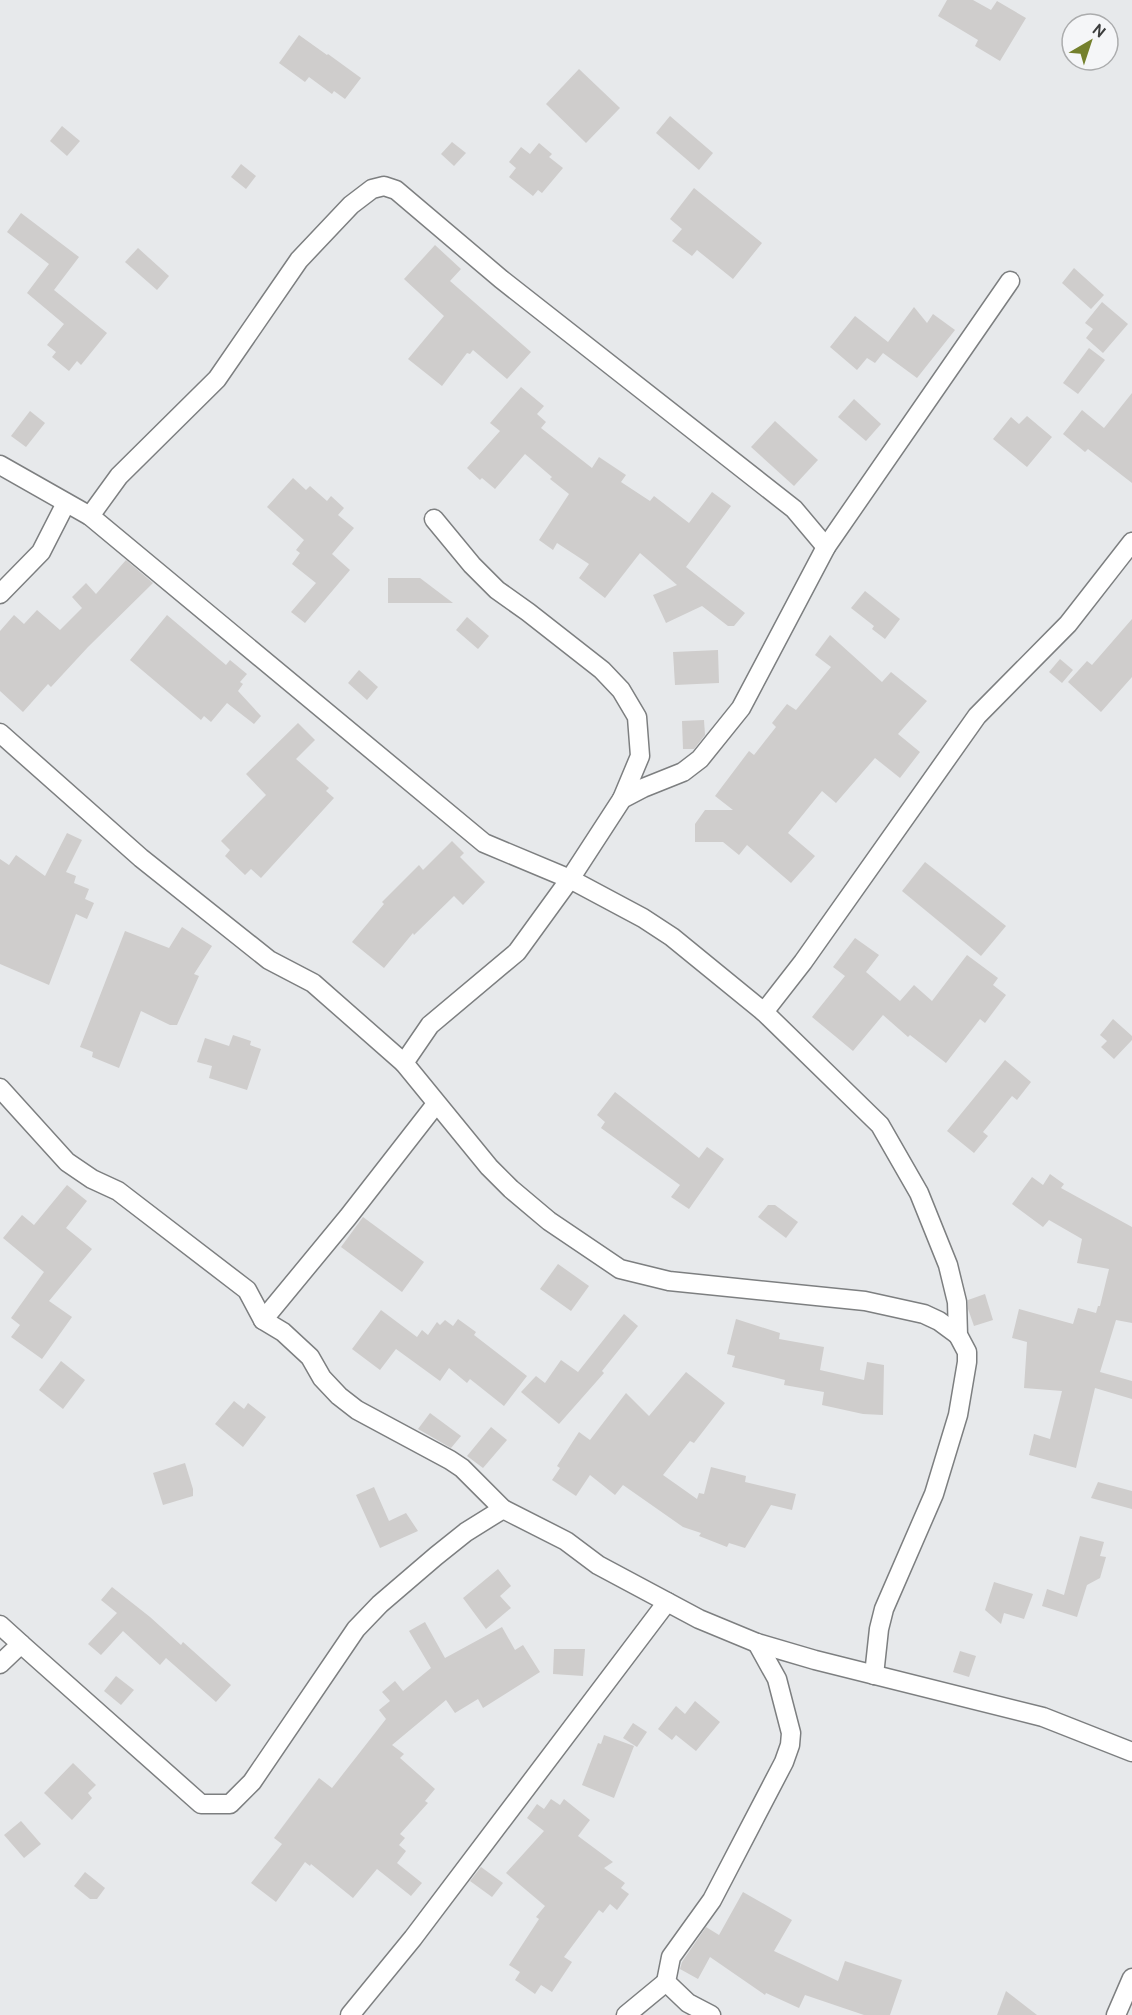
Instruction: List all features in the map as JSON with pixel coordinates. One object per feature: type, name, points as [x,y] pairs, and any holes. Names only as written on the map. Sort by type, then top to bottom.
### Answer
[{"type":"street","points":[[90,516],[119,476],[217,379],[299,260],[351,206],[372,189],[384,186],[396,190],[501,279],[794,509],[826,547]]},
{"type":"street","points":[[622,800],[643,788],[683,772],[700,759],[741,708],[826,547],[1010,281]]},
{"type":"street","points":[[0,465],[90,516],[484,843],[570,879],[643,918],[672,937],[764,1012],[880,1125],[919,1193],[948,1265],[957,1302],[958,1335]]},
{"type":"street","points":[[0,594],[41,552],[66,503]]},
{"type":"street","points":[[404,1063],[430,1025],[516,952],[570,879],[622,800],[640,756],[637,717],[621,690],[602,670],[497,590],[472,565],[434,519]]},
{"type":"street","points":[[764,1012],[803,962],[977,716],[1068,624],[1132,542]]},
{"type":"street","points":[[0,732],[141,858],[269,960],[313,983],[404,1063],[489,1167],[511,1189],[549,1221],[620,1269],[669,1281],[865,1301],[924,1314],[939,1321],[958,1335],[967,1352],[958,1415],[934,1494],[884,1609],[874,1675]]},
{"type":"street","points":[[0,1088],[67,1162],[85,1175],[118,1191],[246,1290],[263,1320],[283,1332],[310,1357],[329,1388],[357,1410],[462,1468],[503,1509],[566,1541],[598,1564],[667,1602],[699,1619],[757,1644],[1043,1717],[1132,1752]]},
{"type":"street","points":[[263,1320],[348,1217],[436,1104]]},
{"type":"street","points":[[0,1625],[201,1804],[230,1804],[252,1782],[356,1629],[380,1604],[436,1556],[466,1532],[503,1509]]},
{"type":"street","points":[[350,2015],[413,1938],[667,1602]]},
{"type":"street","points":[[0,1665],[21,1644]]},
{"type":"street","points":[[626,2015],[666,1982],[671,1957],[712,1900],[784,1762],[790,1745],[791,1733],[777,1679],[757,1644]]},
{"type":"street","points":[[777,1679],[796,1654]]},
{"type":"street","points":[[1116,2015],[1132,1978]]},
{"type":"street","points":[[666,1982],[688,2003],[711,2015]]},
{"type":"building","points":[[947,0],[973,0],[991,10],[997,1],[1026,18],[1000,61],[975,46],[978,40],[938,16]]},
{"type":"building","points":[[299,35],[361,78],[345,99],[334,91],[332,94],[309,77],[305,82],[279,63]]},
{"type":"building","points":[[579,69],[620,108],[586,143],[546,104]]},
{"type":"building","points":[[670,116],[713,153],[699,170],[656,133]]},
{"type":"building","points":[[62,126],[80,141],[67,156],[50,141]]},
{"type":"building","points":[[452,142],[466,153],[454,166],[441,154]]},
{"type":"building","points":[[539,143],[552,154],[549,157],[563,168],[542,193],[538,190],[533,196],[509,177],[516,168],[509,162],[521,147],[530,154]]},
{"type":"building","points":[[241,164],[256,176],[246,189],[231,177]]},
{"type":"building","points":[[694,188],[762,243],[733,279],[697,250],[692,256],[672,241],[682,229],[670,219]]},
{"type":"building","points":[[21,213],[79,257],[54,290],[107,333],[81,365],[77,361],[69,371],[52,357],[56,352],[47,345],[64,324],[27,293],[49,264],[7,232]]},
{"type":"building","points":[[435,245],[461,269],[450,281],[531,352],[507,379],[473,350],[470,354],[467,353],[442,386],[408,359],[444,316],[404,279]]},
{"type":"building","points":[[138,248],[169,276],[157,290],[125,262]]},
{"type":"building","points":[[1074,268],[1104,295],[1091,309],[1062,283]]},
{"type":"building","points":[[1102,302],[1128,324],[1103,353],[1086,338],[1093,329],[1085,323]]},
{"type":"building","points":[[914,307],[927,323],[933,314],[955,330],[917,378],[883,353],[875,363],[867,358],[857,370],[830,347],[855,316],[888,342]]},
{"type":"building","points":[[1089,348],[1105,360],[1078,394],[1063,383]]},
{"type":"building","points":[[521,387],[544,406],[537,414],[546,422],[541,428],[592,468],[599,457],[626,475],[621,482],[650,501],[654,496],[689,523],[712,492],[731,506],[686,567],[745,613],[734,626],[728,626],[702,606],[666,623],[653,595],[677,585],[640,553],[605,598],[579,578],[589,564],[557,543],[553,550],[539,540],[569,494],[550,479],[552,477],[525,454],[495,489],[482,478],[480,480],[467,468],[500,431],[490,423]]},
{"type":"building","points":[[1132,393],[1132,483],[1088,449],[1085,452],[1063,434],[1082,410],[1104,428]]},
{"type":"building","points":[[854,399],[881,424],[866,441],[838,417]]},
{"type":"building","points":[[30,411],[45,423],[26,447],[11,436]]},
{"type":"building","points":[[1027,416],[1052,437],[1027,467],[993,439],[1011,417],[1019,424]]},
{"type":"building","points":[[775,421],[818,460],[794,486],[751,447]]},
{"type":"building","points":[[293,478],[306,490],[310,486],[327,501],[331,496],[344,508],[338,515],[354,528],[332,554],[350,570],[305,623],[291,612],[316,583],[292,564],[300,553],[296,550],[304,540],[267,507]]},
{"type":"building","points":[[126,560],[153,583],[51,687],[48,684],[23,712],[0,691],[0,631],[14,615],[24,624],[37,610],[60,630],[82,608],[72,597],[86,583],[96,594]]},
{"type":"building","points":[[388,578],[420,578],[453,603],[388,603]]},
{"type":"building","points":[[865,591],[900,619],[885,639],[872,629],[874,626],[851,608]]},
{"type":"building","points":[[167,615],[226,665],[230,660],[247,674],[240,682],[243,684],[238,691],[261,716],[254,724],[227,703],[211,722],[204,716],[201,720],[130,660]]},
{"type":"building","points":[[467,617],[489,636],[478,649],[456,630]]},
{"type":"building","points":[[1132,619],[1132,677],[1101,712],[1068,682],[1087,661],[1092,665]]},
{"type":"building","points":[[830,635],[882,682],[891,672],[927,701],[898,734],[920,752],[900,778],[875,758],[836,803],[822,791],[788,833],[815,856],[791,883],[747,845],[739,855],[723,842],[695,842],[695,824],[705,810],[733,810],[715,796],[749,751],[754,755],[776,727],[772,723],[787,704],[796,710],[831,667],[815,655]]},
{"type":"building","points":[[718,650],[719,683],[675,685],[673,652]]},
{"type":"building","points":[[1060,659],[1073,670],[1062,683],[1049,672]]},
{"type":"building","points":[[359,670],[378,687],[367,700],[348,683]]},
{"type":"building","points":[[704,720],[705,735],[694,749],[683,749],[682,721]]},
{"type":"building","points":[[298,723],[315,740],[296,759],[329,788],[326,791],[334,798],[261,878],[251,869],[245,875],[225,856],[230,850],[221,841],[266,795],[246,774]]},
{"type":"building","points":[[67,833],[82,840],[66,872],[76,876],[74,883],[89,889],[85,899],[94,903],[87,919],[76,914],[49,985],[0,964],[0,859],[9,865],[16,855],[45,876]]},
{"type":"building","points":[[452,841],[464,853],[460,857],[485,882],[463,905],[454,896],[414,935],[413,933],[384,968],[352,942],[384,904],[382,902],[419,865],[423,870]]},
{"type":"building","points":[[925,862],[1006,926],[981,956],[902,891]]},
{"type":"building","points":[[182,927],[212,946],[194,974],[199,976],[177,1025],[170,1025],[141,1011],[119,1068],[92,1057],[93,1052],[80,1047],[125,931],[169,948]]},
{"type":"building","points":[[855,938],[879,955],[866,972],[900,1001],[914,985],[932,1001],[967,955],[998,978],[993,985],[1006,995],[985,1023],[980,1019],[946,1063],[910,1035],[908,1037],[883,1015],[853,1051],[812,1017],[845,976],[833,967]]},
{"type":"building","points":[[1113,1019],[1132,1036],[1132,1040],[1114,1059],[1101,1047],[1107,1041],[1100,1035]]},
{"type":"building","points":[[233,1035],[251,1041],[250,1045],[261,1049],[247,1090],[209,1078],[212,1066],[197,1062],[205,1038],[229,1046]]},
{"type":"building","points":[[1005,1060],[1031,1082],[1017,1100],[1012,1096],[983,1132],[988,1136],[974,1153],[947,1131]]},
{"type":"building","points":[[615,1092],[699,1158],[707,1147],[724,1159],[689,1209],[671,1197],[680,1185],[601,1128],[605,1122],[597,1115]]},
{"type":"building","points":[[1050,1174],[1064,1184],[1061,1188],[1132,1227],[1132,1323],[1116,1320],[1100,1372],[1132,1381],[1132,1399],[1095,1388],[1076,1468],[1029,1455],[1034,1434],[1050,1439],[1062,1391],[1024,1388],[1027,1342],[1012,1338],[1019,1309],[1073,1324],[1078,1308],[1096,1313],[1100,1306],[1109,1269],[1077,1263],[1082,1239],[1049,1220],[1043,1227],[1012,1204],[1032,1177],[1043,1185]]},
{"type":"building","points":[[67,1185],[87,1201],[66,1228],[92,1249],[49,1301],[72,1317],[42,1359],[11,1337],[20,1325],[11,1318],[44,1272],[3,1238],[22,1215],[34,1225]]},
{"type":"building","points":[[768,1205],[775,1205],[798,1222],[786,1238],[758,1217]]},
{"type":"building","points":[[363,1217],[424,1262],[402,1292],[341,1247]]},
{"type":"building","points":[[558,1264],[589,1286],[571,1311],[540,1289]]},
{"type":"building","points":[[985,1294],[993,1320],[974,1326],[968,1309],[968,1300]]},
{"type":"building","points":[[381,1310],[417,1337],[422,1330],[428,1335],[437,1322],[440,1325],[445,1320],[453,1326],[458,1319],[476,1332],[474,1335],[527,1376],[504,1406],[470,1379],[467,1383],[449,1368],[440,1381],[396,1349],[380,1370],[352,1349]]},
{"type":"building","points":[[624,1314],[638,1326],[602,1371],[604,1373],[559,1424],[521,1392],[536,1376],[545,1383],[561,1360],[578,1372]]},
{"type":"building","points":[[736,1319],[780,1333],[779,1339],[824,1347],[820,1370],[864,1380],[867,1362],[884,1365],[883,1415],[863,1414],[822,1405],[824,1392],[784,1385],[785,1380],[732,1367],[735,1356],[727,1354]]},
{"type":"building","points":[[61,1361],[85,1380],[63,1409],[39,1390]]},
{"type":"building","points":[[686,1372],[725,1403],[694,1443],[690,1441],[663,1475],[697,1499],[699,1493],[704,1494],[711,1467],[746,1476],[745,1482],[796,1494],[792,1510],[771,1505],[745,1548],[729,1543],[727,1547],[699,1536],[701,1533],[683,1527],[623,1485],[615,1495],[590,1475],[576,1496],[552,1480],[560,1468],[557,1466],[579,1432],[590,1440],[626,1393],[649,1416]]},
{"type":"building","points":[[234,1401],[244,1409],[248,1403],[266,1417],[243,1447],[215,1424]]},
{"type":"building","points":[[430,1413],[461,1436],[451,1448],[418,1429]]},
{"type":"building","points":[[491,1427],[507,1440],[483,1468],[467,1456]]},
{"type":"building","points":[[185,1463],[193,1496],[163,1505],[153,1473]]},
{"type":"building","points":[[1098,1482],[1132,1491],[1132,1509],[1091,1498]]},
{"type":"building","points":[[374,1487],[389,1521],[406,1513],[418,1531],[380,1548],[356,1495]]},
{"type":"building","points":[[1080,1536],[1104,1542],[1100,1556],[1106,1557],[1100,1578],[1087,1585],[1077,1617],[1042,1606],[1047,1589],[1064,1595]]},
{"type":"building","points":[[498,1569],[511,1586],[500,1596],[511,1608],[486,1629],[463,1598]]},
{"type":"building","points":[[994,1582],[1033,1594],[1024,1619],[1004,1613],[1001,1624],[985,1610]]},
{"type":"building","points":[[112,1587],[181,1645],[183,1642],[231,1685],[216,1702],[166,1658],[160,1665],[123,1631],[101,1655],[88,1644],[117,1613],[101,1600]]},
{"type":"building","points":[[425,1622],[445,1658],[502,1627],[515,1650],[523,1645],[540,1672],[483,1708],[478,1699],[455,1713],[446,1700],[392,1745],[404,1754],[400,1758],[435,1789],[425,1801],[428,1803],[400,1834],[405,1838],[399,1845],[406,1851],[397,1863],[422,1883],[411,1896],[377,1869],[353,1898],[311,1864],[310,1866],[305,1862],[276,1902],[251,1883],[282,1844],[274,1838],[319,1778],[332,1788],[386,1719],[379,1710],[390,1701],[382,1692],[395,1681],[403,1691],[431,1668],[409,1631]]},
{"type":"building","points":[[554,1649],[585,1649],[583,1676],[553,1674]]},
{"type":"building","points":[[960,1651],[976,1656],[969,1677],[953,1672]]},
{"type":"building","points":[[116,1676],[134,1690],[121,1705],[104,1691]]},
{"type":"building","points":[[695,1701],[720,1722],[696,1751],[676,1735],[672,1740],[658,1729],[676,1706],[685,1714]]},
{"type":"building","points":[[633,1723],[647,1732],[637,1747],[623,1738]]},
{"type":"building","points":[[604,1735],[634,1746],[614,1798],[582,1785],[598,1743],[601,1744]]},
{"type":"building","points":[[73,1763],[96,1785],[88,1793],[92,1798],[72,1820],[44,1793]]},
{"type":"building","points":[[551,1799],[560,1805],[564,1799],[590,1820],[578,1836],[613,1862],[604,1868],[625,1883],[621,1888],[629,1894],[617,1910],[610,1904],[603,1913],[599,1910],[564,1957],[572,1962],[552,1992],[541,1985],[535,1994],[515,1980],[520,1972],[509,1965],[539,1919],[536,1917],[545,1906],[506,1873],[544,1831],[527,1818],[537,1804],[544,1809]]},
{"type":"building","points":[[21,1821],[41,1844],[24,1858],[4,1835]]},
{"type":"building","points":[[481,1867],[503,1883],[492,1897],[470,1881]]},
{"type":"building","points":[[85,1872],[105,1888],[97,1899],[90,1899],[74,1886]]},
{"type":"building","points":[[743,1892],[792,1920],[774,1951],[838,1981],[845,1961],[902,1980],[890,2015],[864,2015],[805,1995],[799,2008],[766,1993],[765,1995],[710,1957],[698,1979],[680,1969],[682,1962],[706,1927],[719,1935]]},
{"type":"building","points":[[1006,1991],[1037,2015],[997,2015]]}]
